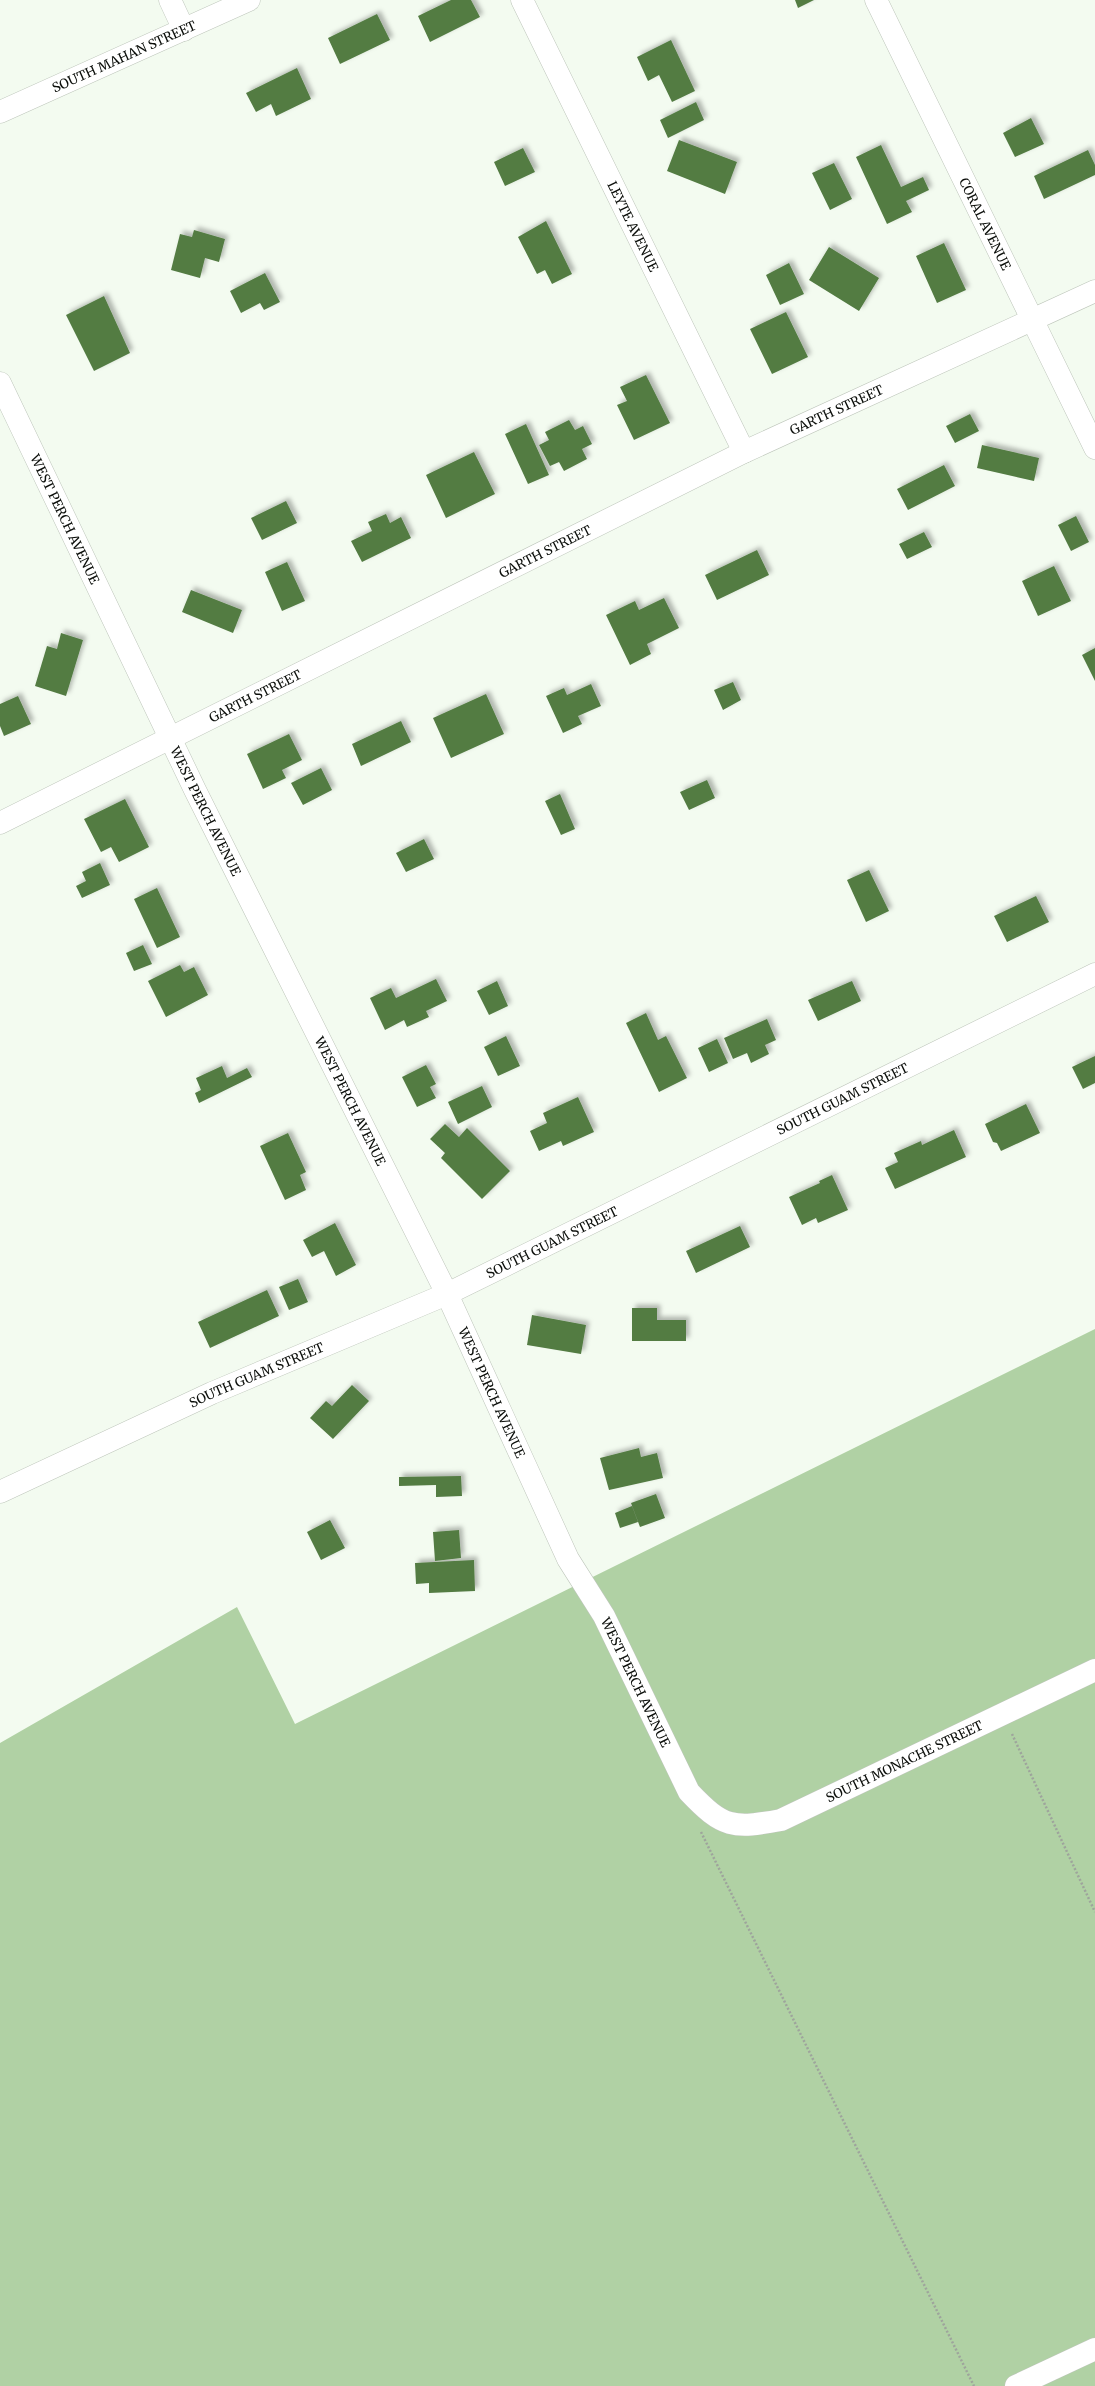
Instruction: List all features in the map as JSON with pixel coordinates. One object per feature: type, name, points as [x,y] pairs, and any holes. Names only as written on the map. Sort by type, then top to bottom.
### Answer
[{"type":"street","points":[[170,0],[184,30]]},
{"type":"street","name":"SOUTH MAHAN STREET","points":[[0,112],[248,0]]},
{"type":"street","name":"LEYTE AVENUE","points":[[522,0],[744,452]]},
{"type":"street","name":"CORAL AVENUE","points":[[876,0],[1095,448]]},
{"type":"street","name":"GARTH STREET","points":[[0,823],[744,452],[1095,291]]},
{"type":"street","name":"WEST PERCH AVENUE","points":[[0,383],[171,739],[447,1294],[568,1559],[604,1616],[689,1792],[704,1819]]},
{"type":"street","name":"SOUTH GUAM STREET","points":[[0,1492],[212,1393],[447,1294],[1095,974]]},
{"type":"street","name":"SOUTH MONACHE STREET","points":[[704,1819],[748,1826],[781,1820],[1004,1715],[1095,1670]]},
{"type":"street","points":[[1016,2386],[1095,2349]]},
{"type":"path","points":[[1004,1715],[1095,1912]]},
{"type":"path","points":[[704,1819],[974,2386]]},
{"type":"green space","points":[[1095,1329],[1095,2386],[0,2386],[0,1743],[237,1607],[295,1724]]},
{"type":"building","points":[[451,0],[471,0],[480,17],[430,42],[418,16]]},
{"type":"building","points":[[795,0],[814,0],[798,8]]},
{"type":"building","points":[[377,14],[390,40],[340,64],[328,38]]},
{"type":"building","points":[[671,40],[695,91],[672,102],[659,75],[648,81],[637,57]]},
{"type":"building","points":[[297,68],[311,99],[276,116],[271,104],[256,112],[246,93]]},
{"type":"building","points":[[696,102],[704,120],[668,138],[660,120]]},
{"type":"building","points":[[1031,118],[1044,144],[1015,157],[1003,133]]},
{"type":"building","points":[[679,140],[737,162],[725,194],[667,171]]},
{"type":"building","points":[[881,145],[901,187],[923,177],[929,190],[906,201],[912,212],[887,224],[856,157]]},
{"type":"building","points":[[523,148],[535,172],[505,186],[494,162]]},
{"type":"building","points":[[1088,150],[1095,165],[1095,175],[1044,199],[1034,176]]},
{"type":"building","points":[[834,163],[852,199],[830,210],[812,173]]},
{"type":"building","points":[[546,221],[572,274],[552,284],[545,270],[537,274],[518,237]]},
{"type":"building","points":[[194,230],[225,239],[219,262],[205,258],[200,278],[171,270],[180,234],[192,237]]},
{"type":"building","points":[[944,243],[966,290],[937,303],[916,256]]},
{"type":"building","points":[[829,247],[879,278],[859,311],[809,280]]},
{"type":"building","points":[[789,263],[804,294],[780,305],[766,275]]},
{"type":"building","points":[[265,273],[280,302],[264,310],[260,303],[241,313],[230,291]]},
{"type":"building","points":[[104,296],[130,353],[94,371],[66,315]]},
{"type":"building","points":[[786,312],[808,357],[772,374],[750,329]]},
{"type":"building","points":[[646,375],[670,423],[634,440],[617,405],[627,401],[620,387]]},
{"type":"building","points":[[970,414],[979,431],[955,443],[946,426]]},
{"type":"building","points":[[569,420],[575,430],[583,426],[592,444],[582,449],[587,459],[564,471],[559,462],[550,466],[539,445],[549,440],[545,432]]},
{"type":"building","points":[[526,424],[549,475],[528,484],[505,434]]},
{"type":"building","points":[[982,445],[1039,458],[1034,481],[977,468]]},
{"type":"building","points":[[474,452],[495,494],[446,518],[426,475]]},
{"type":"building","points":[[944,465],[955,486],[908,510],[897,489]]},
{"type":"building","points":[[286,501],[297,523],[262,540],[251,518]]},
{"type":"building","points":[[386,514],[390,523],[401,517],[411,538],[362,562],[351,541],[372,531],[368,522]]},
{"type":"building","points":[[1076,516],[1089,542],[1071,551],[1058,525]]},
{"type":"building","points":[[924,532],[932,547],[907,559],[899,544]]},
{"type":"building","points":[[757,550],[769,575],[717,600],[705,575]]},
{"type":"building","points":[[287,562],[305,601],[282,611],[265,572]]},
{"type":"building","points":[[1054,566],[1071,601],[1038,616],[1022,581]]},
{"type":"building","points":[[191,590],[242,610],[233,633],[182,612]]},
{"type":"building","points":[[664,598],[679,628],[647,644],[651,654],[630,665],[606,615],[635,601],[639,610]]},
{"type":"building","points":[[61,633],[83,640],[66,696],[35,686],[47,646],[57,649]]},
{"type":"building","points":[[1095,648],[1095,681],[1082,655]]},
{"type":"building","points":[[733,682],[741,700],[723,710],[714,690]]},
{"type":"building","points":[[591,684],[601,706],[578,716],[582,724],[563,733],[546,696],[564,688],[567,695]]},
{"type":"building","points":[[486,694],[504,734],[451,758],[433,718]]},
{"type":"building","points":[[18,696],[31,724],[4,736],[0,726],[0,704]]},
{"type":"building","points":[[401,721],[411,742],[361,766],[352,744]]},
{"type":"building","points":[[289,734],[302,760],[282,770],[286,778],[263,789],[247,754]]},
{"type":"building","points":[[321,768],[332,790],[303,805],[291,783]]},
{"type":"building","points":[[707,780],[715,798],[689,810],[680,792]]},
{"type":"building","points":[[560,794],[575,829],[561,835],[545,801]]},
{"type":"building","points":[[125,799],[149,847],[119,862],[111,847],[101,852],[84,819]]},
{"type":"building","points":[[424,839],[434,859],[406,872],[396,853]]},
{"type":"building","points":[[100,863],[110,885],[82,898],[76,886],[86,881],[82,872]]},
{"type":"building","points":[[869,870],[889,911],[866,922],[847,880]]},
{"type":"building","points":[[157,888],[180,937],[157,948],[134,899]]},
{"type":"building","points":[[1036,896],[1049,922],[1007,942],[994,916]]},
{"type":"building","points":[[143,945],[152,964],[134,971],[126,953]]},
{"type":"building","points":[[180,965],[184,972],[194,967],[208,995],[166,1017],[148,981]]},
{"type":"building","points":[[436,979],[447,1001],[426,1011],[429,1017],[407,1027],[404,1020],[385,1030],[370,998],[391,988],[396,998]]},
{"type":"building","points":[[497,981],[508,1006],[489,1015],[477,991]]},
{"type":"building","points":[[852,981],[861,1001],[818,1021],[808,1000]]},
{"type":"building","points":[[646,1013],[658,1040],[666,1036],[687,1078],[659,1092],[626,1023]]},
{"type":"building","points":[[767,1019],[776,1040],[765,1045],[769,1054],[751,1063],[747,1053],[733,1059],[724,1038]]},
{"type":"building","points":[[506,1036],[520,1066],[498,1076],[484,1047]]},
{"type":"building","points":[[717,1039],[728,1063],[709,1072],[698,1048]]},
{"type":"building","points":[[1095,1056],[1095,1083],[1083,1089],[1072,1067]]},
{"type":"building","points":[[426,1065],[436,1084],[430,1087],[436,1098],[417,1107],[402,1077]]},
{"type":"building","points":[[222,1066],[227,1078],[247,1068],[252,1077],[199,1103],[195,1093],[201,1090],[196,1078]]},
{"type":"building","points":[[482,1086],[492,1107],[458,1124],[448,1102]]},
{"type":"building","points":[[578,1097],[594,1132],[563,1146],[561,1141],[539,1151],[530,1131],[547,1123],[543,1113]]},
{"type":"building","points":[[1026,1104],[1040,1133],[1001,1151],[997,1143],[993,1142],[985,1124]]},
{"type":"building","points":[[445,1124],[459,1137],[467,1128],[510,1171],[482,1199],[441,1158],[445,1153],[430,1139]]},
{"type":"building","points":[[954,1130],[966,1157],[895,1189],[885,1168],[898,1162],[894,1153],[921,1141],[922,1145]]},
{"type":"building","points":[[288,1133],[306,1172],[300,1175],[306,1190],[285,1200],[260,1146]]},
{"type":"building","points":[[832,1175],[848,1210],[818,1223],[816,1218],[802,1225],[789,1197],[820,1183],[819,1181]]},
{"type":"building","points":[[335,1223],[356,1265],[336,1276],[324,1251],[312,1257],[303,1240]]},
{"type":"building","points":[[740,1226],[750,1247],[696,1273],[686,1251]]},
{"type":"building","points":[[298,1279],[308,1302],[289,1310],[279,1287]]},
{"type":"building","points":[[267,1290],[279,1316],[210,1348],[198,1322]]},
{"type":"building","points":[[632,1308],[657,1308],[657,1320],[686,1320],[686,1341],[632,1341]]},
{"type":"building","points":[[532,1315],[586,1325],[581,1354],[527,1345]]},
{"type":"building","points":[[352,1385],[369,1401],[333,1439],[310,1418],[326,1401],[332,1406]]},
{"type":"building","points":[[639,1448],[641,1457],[657,1453],[663,1478],[609,1490],[600,1458]]},
{"type":"building","points":[[461,1476],[462,1496],[436,1497],[436,1485],[399,1486],[399,1477]]},
{"type":"building","points":[[656,1494],[665,1518],[640,1527],[631,1503]]},
{"type":"building","points":[[632,1506],[638,1522],[620,1528],[615,1513]]},
{"type":"building","points":[[330,1520],[345,1548],[321,1560],[307,1532]]},
{"type":"building","points":[[459,1530],[461,1558],[435,1561],[433,1532]]},
{"type":"building","points":[[474,1560],[475,1591],[429,1593],[429,1583],[416,1584],[415,1563]]}]
